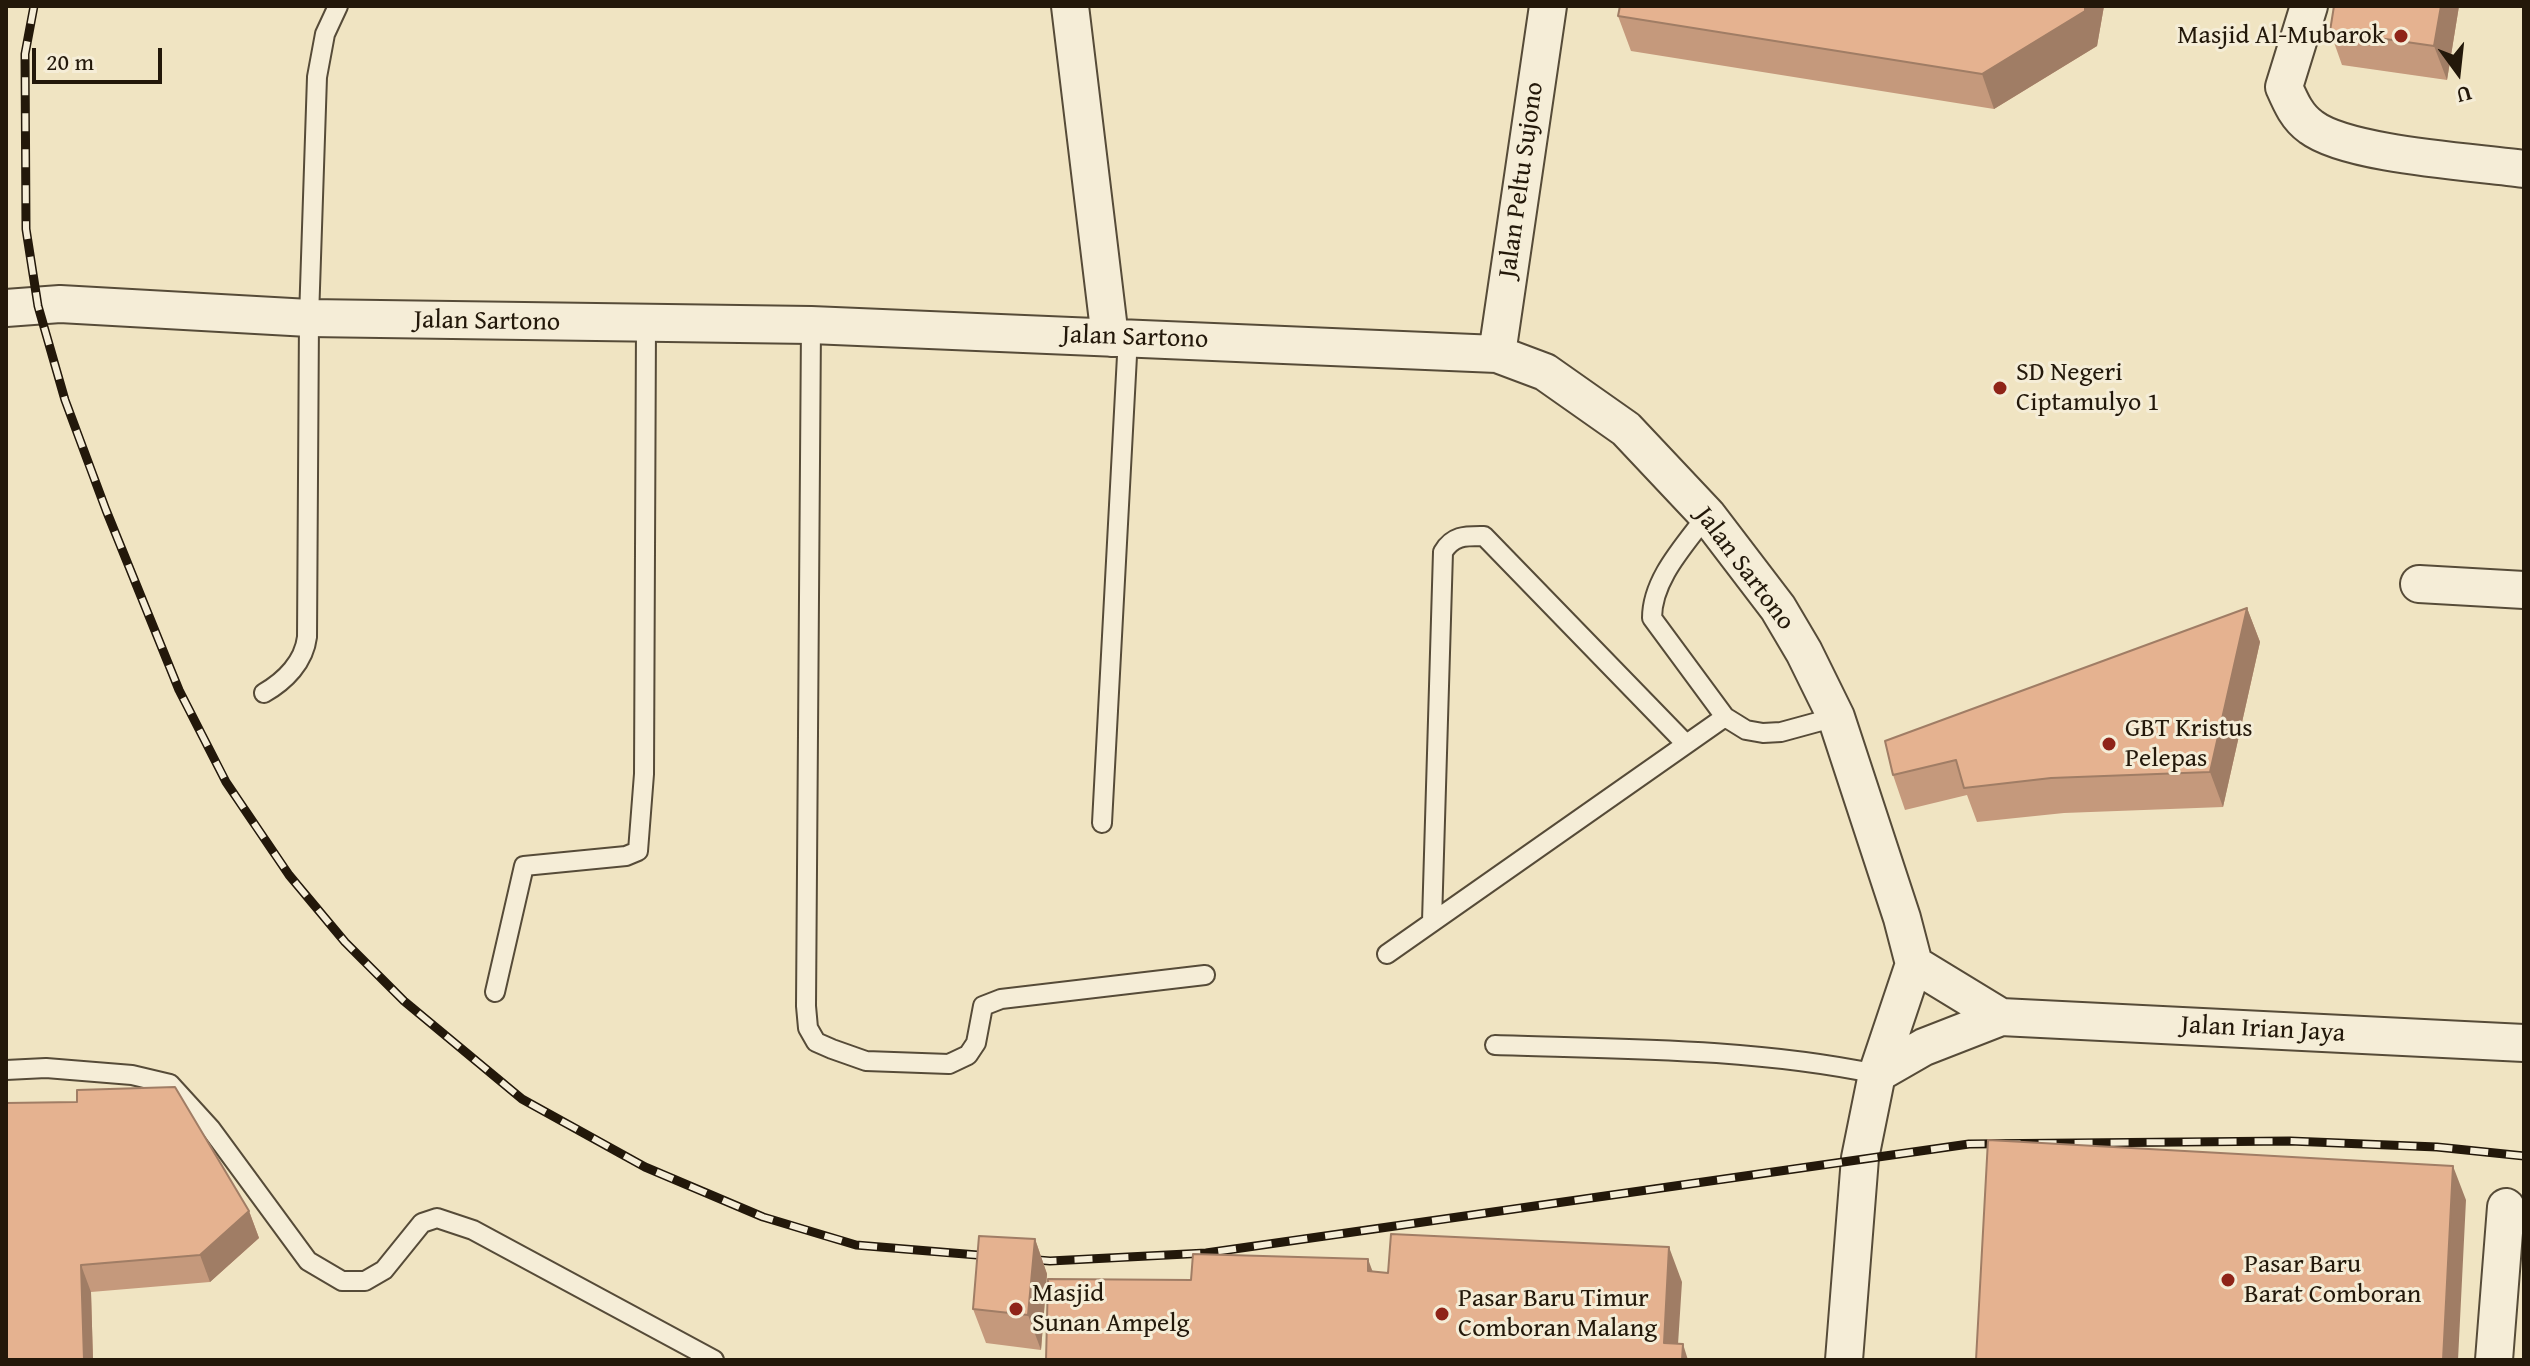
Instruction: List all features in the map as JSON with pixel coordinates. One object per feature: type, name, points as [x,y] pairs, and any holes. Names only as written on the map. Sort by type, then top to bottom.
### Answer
[{"type":"street","points":[[1070,6],[1119,338]]},
{"type":"street","name":"Jalan Peltu Sujono","points":[[1497,354],[1548,6]]},
{"type":"street","points":[[2309,6],[2284,87],[2297,115],[2313,129],[2383,151],[2524,169]]},
{"type":"street","name":"Jalan Sartono","points":[[6,308],[60,304],[309,318],[811,325],[1497,354],[1545,372],[1626,429],[1707,515],[1778,608],[1836,717],[1902,918],[1914,964]]},
{"type":"street","points":[[2419,584],[2524,590]]},
{"type":"street","points":[[1844,1360],[1860,1158],[1877,1074],[1914,964]]},
{"type":"street","name":"Jalan Irian Jaya","points":[[1914,964],[2001,1017]]},
{"type":"street","name":"Jalan Irian Jaya","points":[[1877,1074],[1924,1047],[2001,1017],[2524,1043]]},
{"type":"street","points":[[2494,1360],[2506,1207]]},
{"type":"lane","points":[[264,693],[277,685],[300,660],[307,637],[309,318],[317,77],[325,34],[338,6]]},
{"type":"lane","points":[[495,992],[524,866],[626,856],[638,851],[644,774],[646,325]]},
{"type":"lane","points":[[811,325],[811,653],[806,1006],[808,1028],[816,1042],[866,1061],[949,1064],[968,1055],[976,1043],[983,1006],[989,1002],[1205,975]]},
{"type":"lane","points":[[1102,823],[1119,338]]},
{"type":"lane","points":[[1707,515],[1659,585],[1652,601],[1652,618],[1725,717],[1746,730],[1781,732],[1836,717]]},
{"type":"lane","points":[[1432,921],[1443,552],[1448,542],[1461,536],[1484,536],[1686,744]]},
{"type":"lane","points":[[1387,954],[1725,717]]},
{"type":"lane","points":[[1495,1045],[1673,1051],[1827,1064],[1877,1074]]},
{"type":"lane","points":[[6,1070],[46,1068],[132,1075],[170,1084],[211,1129],[308,1261],[342,1281],[365,1281],[384,1270],[422,1223],[437,1218],[473,1230],[714,1360]]},
{"type":"building","points":[[1620,6],[2085,6],[2085,11],[1982,74],[1618,16]]},
{"type":"building","points":[[2334,6],[2441,6],[2434,46],[2330,31]]},
{"type":"building","points":[[2247,608],[2210,772],[2051,778],[1964,788],[1956,760],[1893,775],[1885,741]]},
{"type":"building","points":[[175,1087],[249,1211],[200,1255],[81,1265],[84,1360],[6,1360],[6,1103],[77,1102],[77,1090]]},
{"type":"building","name":"Pasar Baru Barat Comboran","points":[[1988,1140],[2453,1166],[2443,1360],[1976,1360]]},
{"type":"building","name":"Pasar Baru Timur Comboran Malang","points":[[1391,1234],[1669,1247],[1664,1343],[1683,1344],[1682,1360],[1046,1360],[1048,1279],[1191,1280],[1193,1254],[1368,1259],[1368,1271],[1388,1273]]},
{"type":"building","points":[[979,1236],[1035,1239],[1028,1315],[973,1309]]},
{"type":"railway","points":[[34,6],[25,54],[26,229],[38,306],[65,400],[106,510],[179,690],[226,782],[289,875],[345,942],[404,1001],[522,1099],[645,1167],[763,1217],[856,1245],[1050,1261],[1206,1253],[1969,1144],[2290,1141],[2437,1147],[2524,1156]]},
{"type":"place","name":"Masjid Al-Mubarok","points":[[2401,36]]},
{"type":"place","name":"SD Negeri Ciptamulyo 1","points":[[2000,388]]},
{"type":"place","name":"GBT Kristus Pelepas","points":[[2109,744]]},
{"type":"place","name":"Pasar Baru Barat Comboran","points":[[2228,1280]]},
{"type":"place","name":"Masjid Sunan Ampelg","points":[[1016,1309]]},
{"type":"place","name":"Pasar Baru Timur Comboran Malang","points":[[1442,1314]]}]
